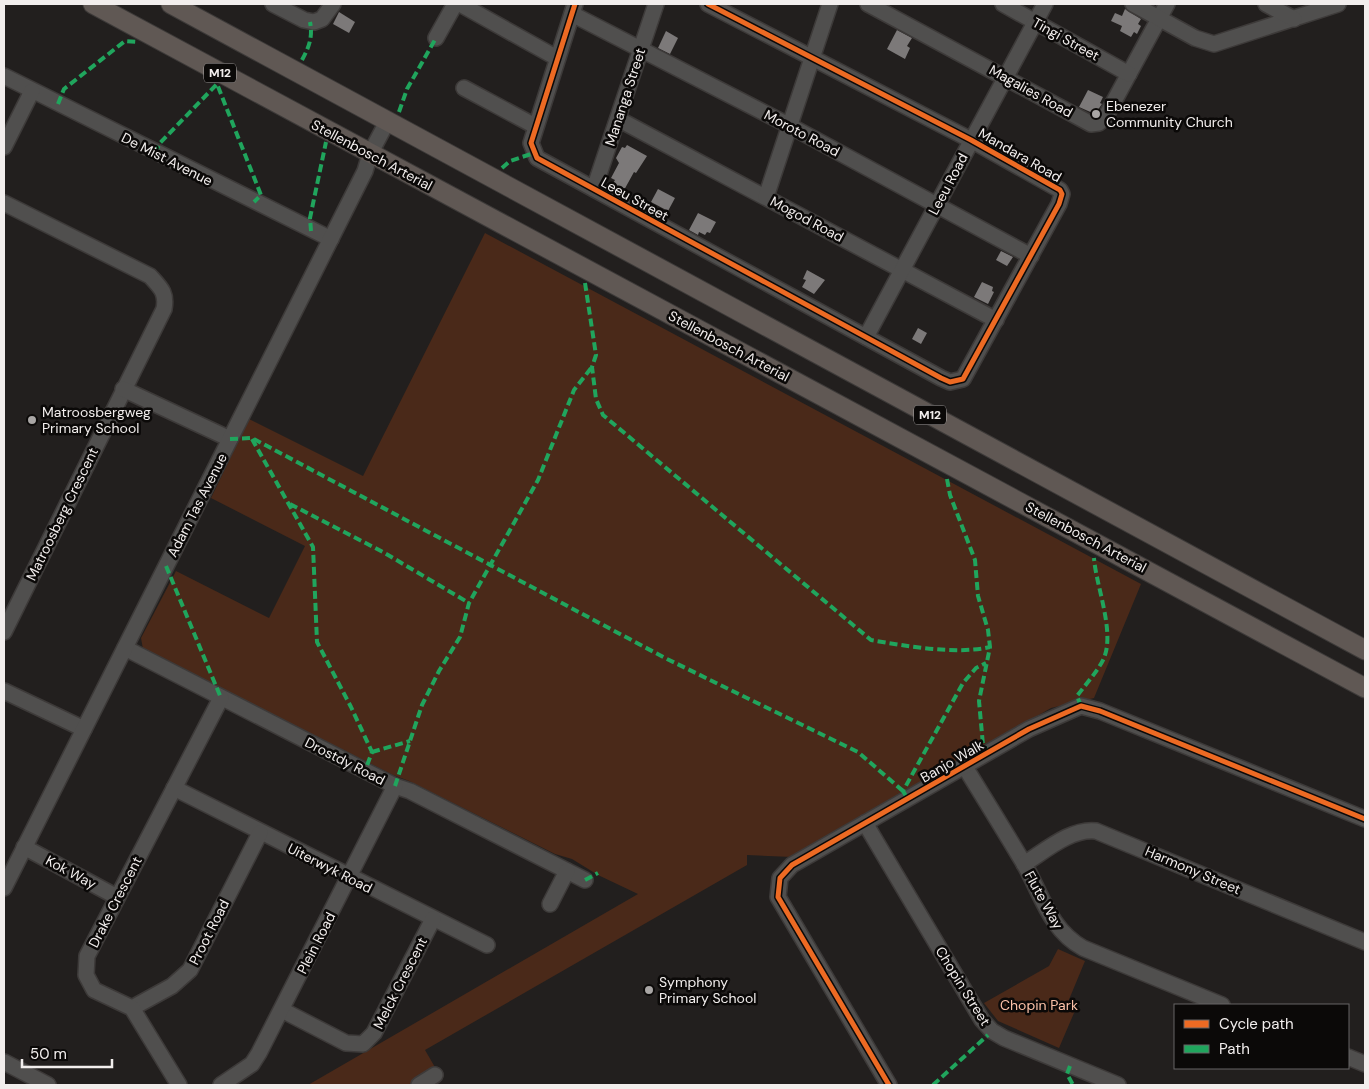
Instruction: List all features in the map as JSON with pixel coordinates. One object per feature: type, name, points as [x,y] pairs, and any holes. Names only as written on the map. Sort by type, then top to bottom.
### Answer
[{"type":"main road","name":"Stellenbosch Arterial","points":[[93,4],[1365,688]]},
{"type":"main road","name":"M12","points":[[171,4],[1365,650]]},
{"type":"street","points":[[273,4],[304,20],[314,22],[326,16],[333,4]]},
{"type":"street","points":[[436,38],[454,4]]},
{"type":"street","points":[[460,4],[557,58]]},
{"type":"street","name":"Mananga Street","points":[[594,189],[656,4]]},
{"type":"street","name":"Mandara Road","points":[[708,4],[972,140],[1054,186],[1062,194],[1059,204],[967,375],[959,381],[950,382],[941,378],[866,337]]},
{"type":"street","points":[[766,197],[830,4]]},
{"type":"street","name":"Magalies Road","points":[[868,4],[1095,124],[1106,116],[1167,4]]},
{"type":"street","name":"Tingi Street","points":[[1003,4],[1129,74]]},
{"type":"street","name":"Leeu Road","points":[[866,337],[1045,4]]},
{"type":"street","points":[[1133,4],[1195,38],[1214,44],[1338,4]]},
{"type":"street","points":[[1266,4],[1294,19]]},
{"type":"street","name":"Leeu Street","points":[[574,9],[535,126],[531,143],[538,158],[866,337]]},
{"type":"street","name":"Moroto Road","points":[[574,9],[641,49],[790,126],[1031,256]]},
{"type":"street","name":"De Mist Avenue","points":[[4,76],[331,239]]},
{"type":"street","points":[[464,88],[535,126]]},
{"type":"street","points":[[4,147],[32,91]]},
{"type":"street","name":"Mogod Road","points":[[618,119],[996,320]]},
{"type":"street","name":"Adam Tas Avenue","points":[[4,888],[365,171],[370,154],[387,122]]},
{"type":"street","name":"Matroosberg Crescent","points":[[4,203],[150,276],[162,287],[165,293],[164,309],[4,632]]},
{"type":"street","points":[[123,389],[230,439]]},
{"type":"street","name":"Drostdy Road","points":[[125,648],[220,698],[585,880]]},
{"type":"street","points":[[4,691],[84,730]]},
{"type":"street","name":"Drake Crescent","points":[[132,1008],[94,990],[86,975],[87,956],[220,698]]},
{"type":"street","name":"Banjo Walk","points":[[882,1083],[778,897],[780,878],[792,865],[1029,730],[1081,706],[1109,715],[1365,819]]},
{"type":"street","name":"Flute Way","points":[[965,767],[1024,864],[1056,926],[1067,939],[1083,948],[1220,1004]]},
{"type":"street","name":"Plein Road","points":[[221,1085],[252,1064],[282,1010],[395,786]]},
{"type":"street","name":"Uiterwyk Road","points":[[174,788],[349,878],[487,945]]},
{"type":"street","name":"Chopin Street","points":[[865,823],[982,1020],[992,1031],[1004,1038],[1118,1085]]},
{"type":"street","name":"Harmony Street","points":[[1024,864],[1075,834],[1088,830],[1096,831],[1365,942]]},
{"type":"street","name":"Proot Road","points":[[132,1008],[172,986],[190,970],[260,832]]},
{"type":"street","name":"Kok Way","points":[[24,847],[117,897]]},
{"type":"street","points":[[550,904],[567,870]]},
{"type":"street","name":"Melck Crescent","points":[[282,1010],[346,1043],[363,1044],[374,1033],[432,919]]},
{"type":"street","points":[[132,1008],[179,1085]]},
{"type":"street","points":[[1349,1057],[1365,1064]]},
{"type":"street","points":[[4,1062],[48,1085]]},
{"type":"street","points":[[419,1085],[435,1075]]},
{"type":"green space","points":[[485,233],[1141,584],[1094,698],[1051,708],[793,857],[747,855],[747,865],[425,1050],[436,1069],[408,1085],[308,1085],[638,894],[598,875],[572,859],[555,854],[409,781],[393,775],[143,649],[141,638],[176,571],[269,618],[305,546],[211,498],[249,419],[363,476]]},
{"type":"green space","name":"Chopin Park","points":[[1058,949],[1085,961],[1068,1002],[1077,1006],[1059,1048],[998,1021],[984,1003],[1049,966]]},
{"type":"building","points":[[1125,9],[1141,19],[1138,24],[1141,26],[1137,34],[1134,32],[1131,37],[1120,31],[1122,26],[1111,21],[1115,13],[1122,16]]},
{"type":"building","points":[[339,12],[355,22],[349,33],[333,24]]},
{"type":"building","points":[[897,30],[912,38],[907,46],[910,48],[905,59],[887,49]]},
{"type":"building","points":[[666,31],[678,38],[670,54],[658,48]]},
{"type":"building","points":[[1088,90],[1103,97],[1100,103],[1102,104],[1095,114],[1079,107]]},
{"type":"building","points":[[627,145],[647,156],[636,173],[634,172],[623,192],[612,185],[615,180],[611,178],[619,163],[616,158],[622,147],[625,148]]},
{"type":"building","points":[[658,189],[675,198],[668,211],[651,202]]},
{"type":"building","points":[[698,213],[716,222],[710,233],[707,232],[705,235],[699,232],[698,235],[689,230]]},
{"type":"building","points":[[1001,251],[1013,257],[1007,266],[996,260]]},
{"type":"building","points":[[807,270],[825,280],[814,294],[802,287],[806,280],[803,279]]},
{"type":"building","points":[[982,282],[993,287],[992,291],[994,292],[988,304],[974,297]]},
{"type":"building","points":[[918,328],[927,333],[921,344],[912,339]]},
{"type":"marked path","points":[[302,60],[310,42],[310,22]]},
{"type":"marked path","points":[[399,112],[407,89],[436,38]]},
{"type":"marked path","points":[[58,104],[64,89],[125,41],[138,42]]},
{"type":"marked path","points":[[155,153],[160,143],[217,84],[261,195],[254,202]]},
{"type":"marked path","points":[[311,231],[310,218],[326,142]]},
{"type":"marked path","points":[[502,168],[510,161],[534,153]]},
{"type":"marked path","points":[[585,283],[596,355],[592,367],[596,399],[603,415],[871,640],[947,650],[990,647]]},
{"type":"marked path","points":[[395,786],[422,705],[439,671],[460,637],[469,603],[538,480],[574,390],[592,367]]},
{"type":"marked path","points":[[230,439],[252,438],[667,659],[858,752],[903,791]]},
{"type":"marked path","points":[[252,439],[313,547],[317,642],[372,752],[365,771]]},
{"type":"marked path","points":[[947,479],[950,495],[975,560],[978,596],[988,630],[990,647],[979,701],[983,745],[989,753]]},
{"type":"marked path","points":[[290,504],[383,552],[469,603]]},
{"type":"marked path","points":[[1081,706],[1077,696],[1095,673],[1104,658],[1107,647],[1104,608],[1094,558]]},
{"type":"marked path","points":[[166,566],[221,698]]},
{"type":"marked path","points":[[906,796],[903,791],[963,683],[976,668],[986,663]]},
{"type":"marked path","points":[[372,752],[410,741]]},
{"type":"marked path","points":[[585,880],[598,873]]},
{"type":"marked path","points":[[933,1085],[988,1035]]},
{"type":"marked path","points":[[1070,1066],[1067,1074],[1073,1085]]},
{"type":"cycle path","points":[[575,4],[531,143],[537,158],[941,378],[950,382],[963,379],[1059,204],[1062,194],[1060,190],[971,140],[708,4]]},
{"type":"cycle path","points":[[889,1085],[778,897],[780,878],[792,865],[1029,729],[1081,706],[1100,711],[1365,819]]},
{"type":"place","name":"Ebenezer Community Church","points":[[1096,114]]},
{"type":"place","name":"Matroosbergweg Primary School","points":[[32,420]]},
{"type":"place","name":"Symphony Primary School","points":[[649,990]]}]
